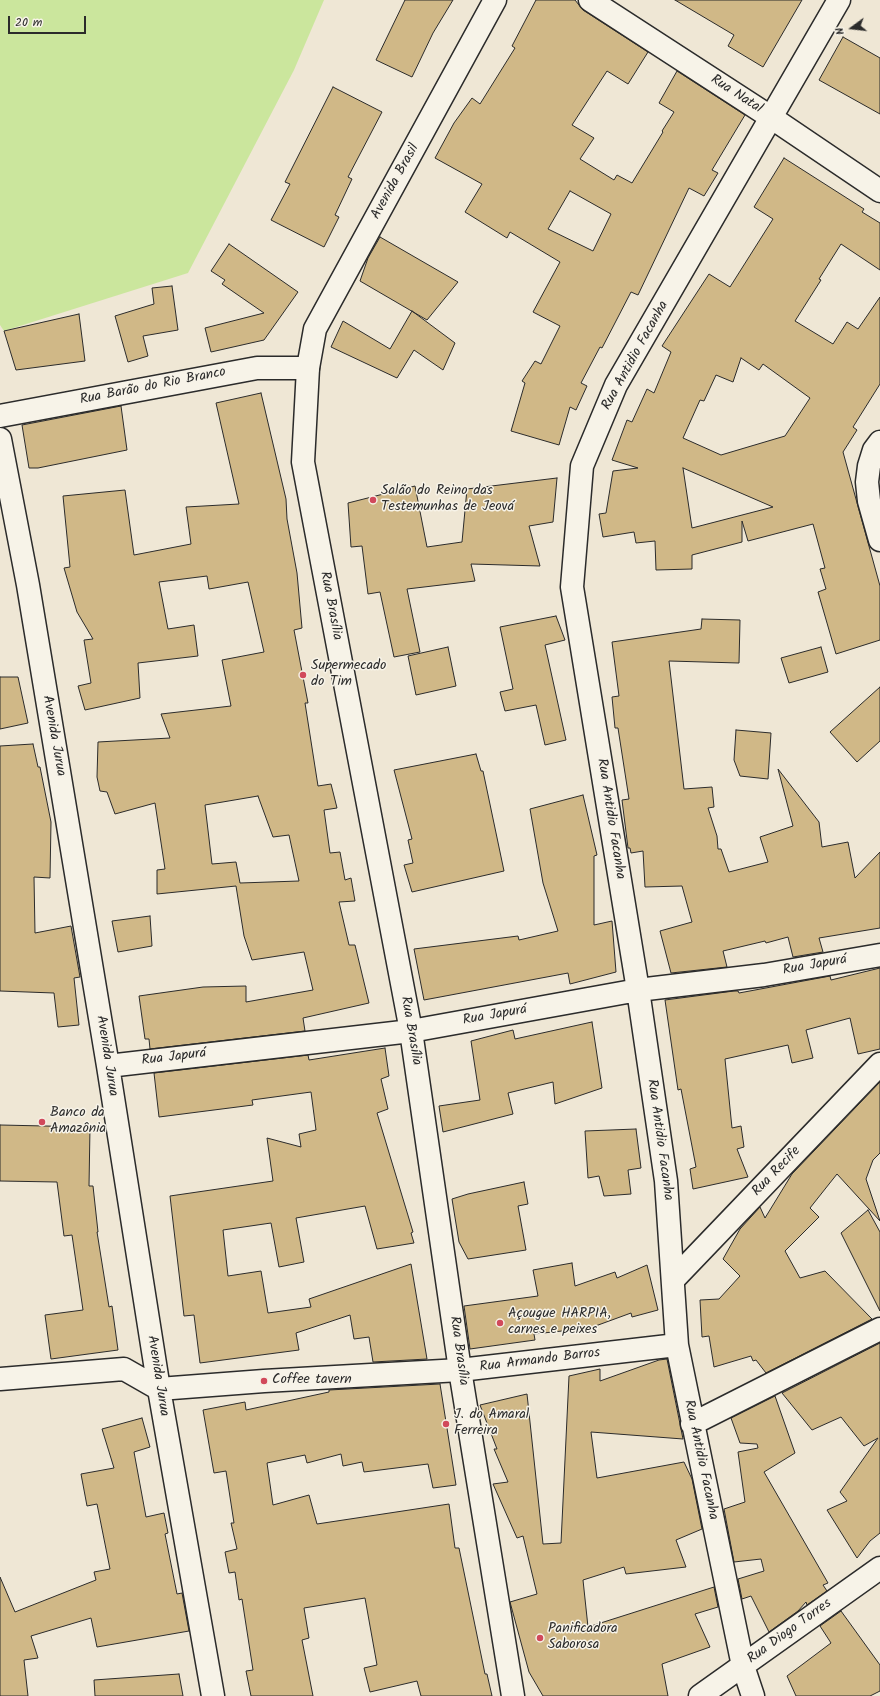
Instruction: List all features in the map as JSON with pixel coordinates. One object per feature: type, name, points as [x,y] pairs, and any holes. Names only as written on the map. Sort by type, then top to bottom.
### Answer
[{"type":"street","name":"Avenida Brasil","points":[[308,368],[315,329],[495,0]]},
{"type":"street","name":"Rua Natal","points":[[590,0],[772,118],[880,191]]},
{"type":"street","name":"Rua Antidio Facanha","points":[[753,1696],[743,1666],[677,1346],[674,1279],[666,1182],[638,990],[572,587],[582,466],[616,385],[839,0]]},
{"type":"street","name":"Rua Barão do Rio Branco","points":[[0,416],[257,368],[308,368]]},
{"type":"street","name":"Rua Brasília","points":[[308,368],[303,462],[412,1031],[460,1370],[513,1696]]},
{"type":"street","name":"Avenida Jurua","points":[[0,439],[28,584],[108,1066],[159,1389],[213,1696]]},
{"type":"street","points":[[880,442],[874,450],[869,466],[867,482],[869,501],[880,540]]},
{"type":"street","name":"Rua Japurá","points":[[108,1066],[412,1031],[638,990],[764,975],[880,955]]},
{"type":"street","name":"Rua Recife","points":[[674,1279],[880,1064]]},
{"type":"street","points":[[692,1424],[880,1329]]},
{"type":"street","name":"Rua Armando Barros","points":[[159,1389],[264,1381],[460,1370],[677,1346]]},
{"type":"street","points":[[0,1379],[124,1369],[159,1389]]},
{"type":"street","name":"Rua Diogo Torres","points":[[700,1696],[880,1568]]},
{"type":"green space","points":[[0,0],[324,0],[294,70],[188,273],[4,331],[0,325]]},
{"type":"building","points":[[405,0],[453,0],[433,33],[412,77],[376,60]]},
{"type":"building","points":[[536,0],[575,0],[583,10],[648,52],[628,84],[607,71],[572,125],[594,138],[580,159],[614,180],[617,175],[632,183],[663,132],[662,131],[674,112],[659,103],[677,71],[745,115],[712,170],[718,173],[704,196],[689,188],[638,295],[631,292],[602,348],[600,347],[581,383],[587,386],[576,410],[570,407],[559,445],[511,431],[525,383],[522,381],[535,361],[541,364],[560,326],[533,312],[560,262],[510,232],[507,238],[465,212],[482,184],[435,158],[454,123],[472,98],[480,104],[515,48],[512,46]],"holes":[[[570,191],[611,214],[593,251],[548,229]]]},
{"type":"building","points":[[675,0],[802,0],[763,67],[728,46],[734,35]]},
{"type":"building","points":[[843,37],[880,58],[880,114],[819,80]]},
{"type":"building","points":[[333,87],[382,112],[348,177],[352,179],[335,215],[339,217],[324,247],[271,220],[290,184],[285,182]]},
{"type":"building","points":[[784,158],[864,209],[862,212],[880,223],[880,270],[841,244],[819,279],[821,280],[795,321],[833,344],[847,322],[858,329],[880,297],[880,384],[853,427],[857,430],[843,452],[880,586],[880,640],[836,654],[818,592],[826,589],[820,569],[825,568],[813,524],[748,541],[742,521],[742,542],[692,555],[692,569],[656,570],[655,541],[636,543],[634,532],[603,537],[599,514],[606,513],[613,471],[638,468],[612,460],[627,420],[632,422],[647,389],[654,393],[671,352],[662,346],[709,274],[730,287],[773,219],[754,207]],"holes":[[[741,358],[759,370],[763,364],[810,398],[785,436],[721,455],[683,438],[700,400],[704,401],[716,375],[733,382]],[[683,468],[773,507],[692,528]]]},
{"type":"building","points":[[380,237],[458,282],[427,320],[360,281],[368,258]]},
{"type":"building","points":[[229,244],[298,292],[264,340],[211,352],[205,328],[264,313],[222,284],[225,280],[211,271]]},
{"type":"building","points":[[172,286],[178,330],[143,336],[148,356],[128,362],[115,316],[154,304],[152,288]]},
{"type":"building","points":[[412,311],[455,343],[443,370],[414,350],[397,378],[331,347],[343,321],[390,349]]},
{"type":"building","points":[[79,314],[85,361],[16,370],[4,331]]},
{"type":"building","points":[[261,393],[286,499],[287,519],[297,573],[302,628],[294,630],[308,703],[305,703],[318,786],[331,784],[337,808],[324,810],[330,853],[340,852],[345,880],[351,878],[355,901],[339,902],[349,945],[355,945],[369,1003],[303,1018],[305,1031],[150,1049],[149,1039],[145,1039],[139,996],[203,987],[246,986],[246,1002],[313,990],[304,952],[252,960],[244,936],[236,886],[157,894],[157,870],[165,869],[155,803],[115,814],[107,792],[100,791],[97,777],[98,742],[170,738],[161,714],[231,706],[222,660],[264,652],[248,582],[209,589],[207,576],[159,582],[168,629],[194,625],[198,656],[138,663],[140,698],[85,710],[78,686],[91,683],[84,640],[93,639],[77,612],[64,568],[70,567],[63,496],[125,490],[134,555],[191,544],[186,507],[239,504],[216,403]],"holes":[[[258,796],[273,837],[289,835],[299,881],[240,883],[236,862],[212,864],[205,805]]]},
{"type":"building","points":[[121,406],[127,450],[38,468],[29,468],[22,425]]},
{"type":"building","points":[[557,478],[553,522],[529,526],[540,566],[471,564],[475,581],[407,589],[420,652],[394,657],[380,592],[368,594],[362,546],[351,547],[348,503],[415,486],[427,547],[462,542],[467,489]]},
{"type":"building","points":[[556,616],[565,640],[545,645],[566,740],[545,745],[536,705],[505,711],[500,692],[513,689],[500,627]]},
{"type":"building","points":[[702,619],[740,620],[739,663],[669,661],[684,789],[712,787],[714,807],[708,808],[717,836],[718,849],[721,849],[729,872],[768,862],[760,837],[793,826],[778,769],[819,822],[822,847],[848,842],[855,878],[880,852],[880,928],[819,938],[823,952],[793,957],[788,937],[766,943],[765,941],[723,951],[727,967],[671,973],[660,931],[692,922],[682,886],[645,887],[643,851],[631,853],[630,848],[628,848],[622,800],[629,799],[618,728],[615,728],[612,697],[619,696],[612,642],[701,629]]},
{"type":"building","points":[[448,647],[456,686],[416,695],[408,656]]},
{"type":"building","points":[[821,647],[828,672],[789,683],[781,658]]},
{"type":"building","points":[[0,677],[18,677],[28,723],[0,729]]},
{"type":"building","points":[[880,687],[880,741],[857,762],[830,732]]},
{"type":"building","points":[[736,730],[771,733],[768,779],[740,776],[734,760]]},
{"type":"building","points":[[33,744],[38,767],[40,767],[51,822],[50,878],[34,877],[35,933],[71,926],[80,977],[74,978],[79,1025],[58,1027],[54,993],[0,991],[0,746]]},
{"type":"building","points":[[476,754],[481,771],[483,771],[504,871],[412,892],[404,865],[413,863],[408,840],[412,839],[394,770]]},
{"type":"building","points":[[583,795],[597,855],[594,856],[594,925],[612,921],[616,972],[570,984],[568,973],[424,1000],[414,949],[518,936],[519,940],[558,931],[543,883],[530,809]]},
{"type":"building","points":[[150,916],[152,946],[118,952],[112,921]]},
{"type":"building","points":[[880,968],[880,1049],[858,1054],[850,1018],[806,1030],[813,1058],[792,1063],[788,1045],[725,1059],[732,1128],[741,1126],[744,1147],[737,1149],[748,1177],[693,1189],[690,1169],[696,1167],[681,1089],[678,1090],[665,1000],[734,991],[738,991],[739,993],[830,976],[831,980]]},
{"type":"building","points":[[592,1022],[602,1088],[555,1104],[553,1082],[508,1093],[513,1114],[443,1132],[439,1106],[480,1100],[471,1041],[513,1030],[515,1039]]},
{"type":"building","points":[[385,1048],[389,1076],[381,1079],[388,1109],[377,1113],[413,1232],[411,1233],[414,1243],[377,1249],[365,1206],[296,1218],[304,1262],[279,1267],[271,1223],[223,1230],[228,1276],[261,1271],[268,1313],[311,1307],[309,1299],[411,1264],[427,1359],[373,1362],[369,1337],[354,1339],[350,1315],[296,1333],[299,1350],[200,1363],[194,1315],[184,1316],[170,1196],[273,1181],[267,1138],[301,1147],[299,1134],[316,1130],[311,1092],[252,1100],[253,1105],[159,1117],[154,1073],[308,1055],[309,1060]]},
{"type":"building","points":[[880,1082],[880,1153],[873,1160],[866,1179],[880,1221],[837,1174],[810,1208],[819,1217],[785,1251],[800,1278],[825,1271],[872,1319],[766,1373],[756,1360],[753,1361],[751,1356],[714,1367],[709,1336],[702,1337],[700,1300],[719,1299],[740,1276],[723,1259],[740,1229],[760,1207],[765,1218],[792,1174]]},
{"type":"building","points":[[0,1125],[90,1127],[89,1186],[93,1186],[97,1232],[109,1307],[112,1306],[118,1350],[51,1359],[45,1315],[83,1310],[72,1235],[64,1236],[57,1182],[0,1181]]},
{"type":"building","points":[[636,1129],[641,1168],[628,1170],[631,1194],[604,1196],[599,1176],[588,1178],[585,1131]]},
{"type":"building","points":[[524,1182],[528,1204],[518,1206],[526,1250],[468,1259],[459,1242],[452,1199]]},
{"type":"building","points":[[868,1210],[880,1232],[880,1311],[841,1233]]},
{"type":"building","points":[[572,1263],[575,1286],[615,1272],[617,1278],[647,1265],[658,1310],[632,1317],[631,1313],[590,1328],[534,1334],[535,1340],[470,1349],[464,1306],[538,1296],[533,1270]]},
{"type":"building","points":[[880,1343],[880,1533],[870,1541],[857,1558],[827,1510],[847,1501],[840,1492],[878,1438],[864,1446],[841,1417],[812,1430],[782,1393]]},
{"type":"building","points":[[667,1359],[683,1439],[591,1432],[597,1478],[684,1462],[692,1479],[702,1529],[676,1540],[686,1567],[626,1574],[624,1567],[583,1580],[588,1627],[714,1587],[718,1607],[695,1614],[710,1647],[662,1664],[668,1696],[543,1696],[529,1672],[510,1602],[537,1594],[523,1536],[517,1538],[493,1484],[508,1482],[494,1449],[497,1449],[480,1405],[527,1394],[543,1544],[561,1543],[569,1376],[600,1369],[600,1381],[659,1360]]},
{"type":"building","points":[[440,1384],[456,1485],[433,1488],[428,1464],[364,1472],[362,1462],[343,1466],[341,1454],[307,1463],[305,1455],[267,1463],[273,1505],[309,1495],[317,1524],[449,1504],[455,1548],[459,1548],[485,1674],[487,1674],[492,1696],[421,1696],[417,1681],[370,1692],[364,1668],[377,1665],[365,1598],[304,1608],[309,1638],[302,1640],[313,1696],[251,1696],[246,1671],[253,1670],[242,1599],[239,1600],[235,1572],[229,1573],[225,1552],[237,1549],[231,1523],[234,1523],[226,1471],[214,1473],[203,1410],[245,1402],[246,1410],[329,1392],[329,1390]]},
{"type":"building","points":[[775,1396],[795,1453],[764,1472],[828,1583],[823,1585],[827,1591],[807,1605],[806,1602],[798,1611],[769,1632],[751,1596],[742,1599],[738,1579],[764,1571],[761,1559],[734,1562],[724,1509],[745,1502],[738,1452],[758,1448],[757,1444],[740,1443],[731,1418]]},
{"type":"building","points":[[142,1418],[150,1447],[134,1452],[146,1517],[164,1513],[168,1533],[165,1534],[177,1594],[182,1593],[189,1631],[97,1647],[91,1618],[31,1636],[38,1658],[24,1660],[28,1696],[0,1696],[0,1577],[15,1612],[96,1580],[94,1572],[110,1569],[97,1504],[87,1506],[81,1474],[114,1468],[102,1429]]},
{"type":"building","points":[[841,1611],[880,1665],[880,1691],[870,1696],[796,1696],[787,1676],[831,1643],[820,1626]]},
{"type":"building","points":[[179,1674],[183,1696],[95,1696],[94,1680]]},
{"type":"place","name":"Salão do Reino das Testemunhas de Jeová","points":[[373,500]]},
{"type":"place","name":"Supermecado do Tim","points":[[303,675]]},
{"type":"place","name":"Banco da Amazônia","points":[[42,1122]]},
{"type":"place","name":"Açougue HARPIA, carnes e peixes","points":[[500,1323]]},
{"type":"place","name":"Coffee tavern","points":[[264,1381]]},
{"type":"place","name":"J. do Amaral Ferreira","points":[[446,1424]]},
{"type":"place","name":"Panificadora Saborosa","points":[[540,1638]]}]
